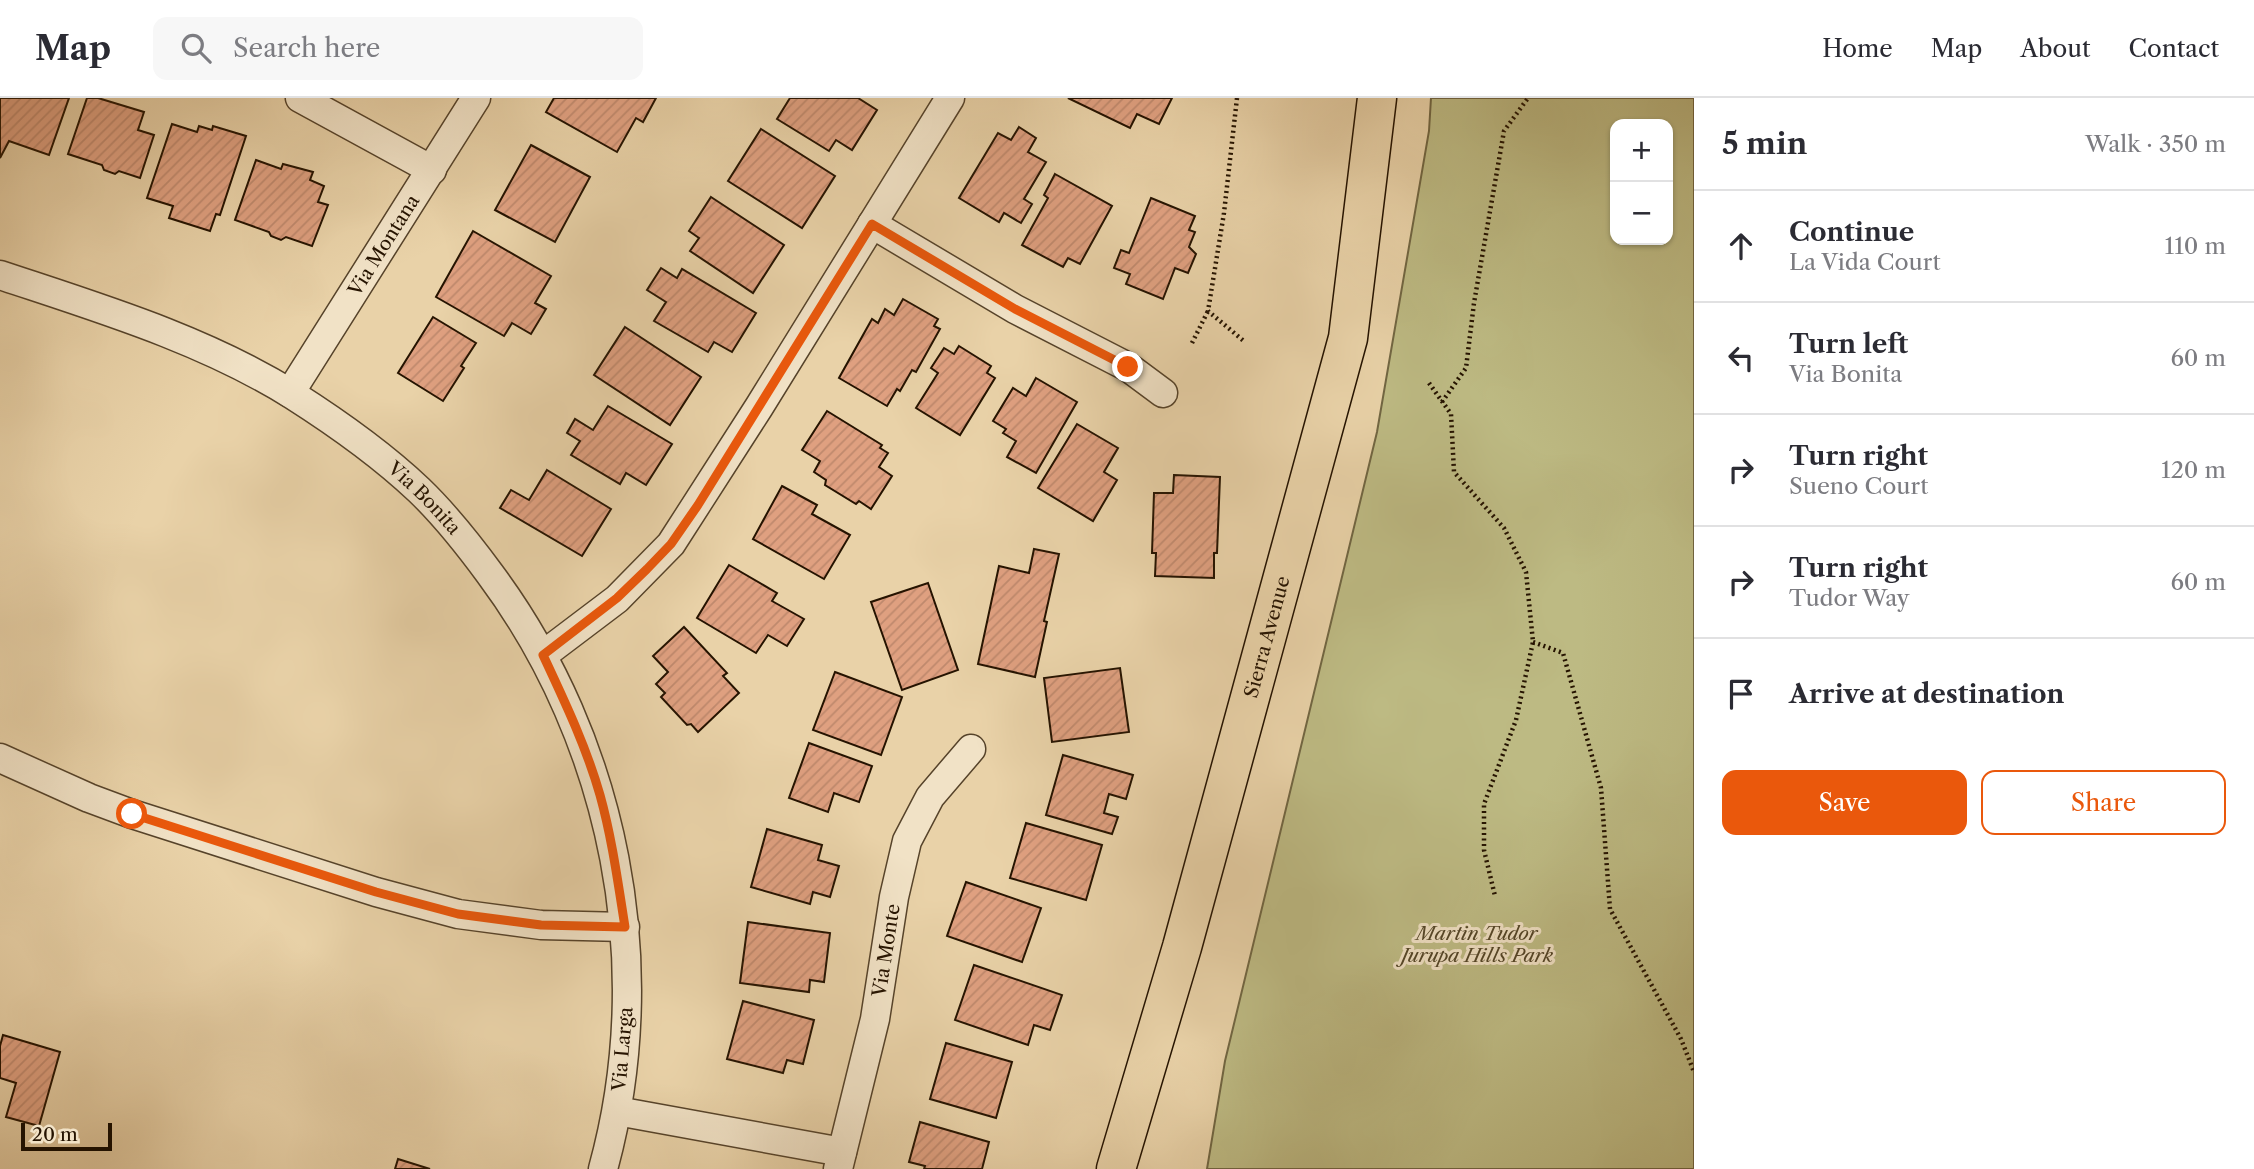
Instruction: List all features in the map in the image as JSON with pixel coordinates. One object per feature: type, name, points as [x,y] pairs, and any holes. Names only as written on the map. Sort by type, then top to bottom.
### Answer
[{"type":"main road","name":"Sierra Avenue","points":[[1116,1169],[1182,947],[1348,338],[1377,98]]},
{"type":"street","points":[[300,98],[432,170]]},
{"type":"street","name":"Via Montana","points":[[290,394],[476,98]]},
{"type":"street","points":[[543,655],[617,598],[671,544],[698,505],[950,98]]},
{"type":"street","points":[[872,224],[1015,309],[1128,367],[1163,393]]},
{"type":"street","name":"Via Bonita","points":[[0,275],[169,334],[242,367],[290,394],[365,446],[420,491],[470,547],[513,605],[543,655],[569,712],[600,793],[613,846],[625,927]]},
{"type":"street","name":"Via Monte","points":[[840,1160],[874,1019],[894,897],[907,841],[930,797],[971,749]]},
{"type":"street","points":[[0,758],[132,814],[416,904],[484,919],[541,925],[625,927]]},
{"type":"street","name":"Via Larga","points":[[603,1169],[617,1111],[626,1027],[625,927]]},
{"type":"street","points":[[617,1111],[840,1160]]},
{"type":"path","points":[[1192,343],[1208,311],[1224,213],[1237,98]]},
{"type":"path","points":[[1443,402],[1466,368],[1474,303],[1504,131],[1528,98]]},
{"type":"path","points":[[1208,311],[1245,342]]},
{"type":"path","points":[[1429,383],[1451,414],[1454,472],[1504,528],[1526,572],[1533,642],[1516,720],[1484,804],[1484,850],[1495,896]]},
{"type":"path","points":[[1533,642],[1563,653],[1601,788],[1610,908],[1681,1039],[1694,1072]]},
{"type":"green space","name":"Martin Tudor Jurupa Hills Park","points":[[1431,98],[1694,98],[1694,1169],[1207,1169],[1225,1061],[1377,432],[1429,131]]},
{"type":"building","points":[[0,98],[69,98],[49,155],[9,141],[0,158]]},
{"type":"building","points":[[87,98],[98,98],[144,112],[138,130],[154,135],[140,178],[119,171],[115,174],[104,170],[102,165],[68,154]]},
{"type":"building","points":[[554,98],[656,98],[643,122],[636,118],[617,152],[546,112]]},
{"type":"building","points":[[790,98],[858,98],[877,110],[852,150],[836,140],[829,151],[777,119]]},
{"type":"building","points":[[1068,98],[1172,98],[1159,124],[1137,114],[1130,128]]},
{"type":"building","points":[[172,124],[197,132],[199,126],[212,130],[213,126],[246,136],[220,215],[216,214],[210,231],[169,218],[173,206],[147,198]]},
{"type":"building","points":[[1019,127],[1036,138],[1028,152],[1046,162],[1024,199],[1032,204],[1021,223],[1004,213],[999,222],[959,198],[998,133],[1011,140]]},
{"type":"building","points":[[761,129],[835,176],[802,228],[728,181]]},
{"type":"building","points":[[531,145],[590,177],[555,242],[495,210]]},
{"type":"building","points":[[256,160],[281,169],[283,164],[313,172],[310,180],[324,186],[318,202],[328,205],[312,246],[286,237],[281,240],[271,236],[269,232],[235,220]]},
{"type":"building","points":[[1055,174],[1112,206],[1080,264],[1068,258],[1063,267],[1022,245],[1048,198],[1044,195]]},
{"type":"building","points":[[711,197],[784,245],[753,293],[690,251],[699,238],[689,231]]},
{"type":"building","points":[[1151,198],[1195,216],[1189,230],[1195,232],[1189,247],[1196,254],[1188,273],[1175,268],[1163,299],[1126,284],[1130,274],[1114,268],[1121,250],[1129,253]]},
{"type":"building","points":[[473,231],[551,276],[535,303],[546,309],[531,334],[512,323],[504,336],[436,297]]},
{"type":"building","points":[[661,268],[677,278],[682,269],[756,313],[732,352],[714,342],[708,352],[654,321],[666,302],[647,290]]},
{"type":"building","points":[[903,299],[938,319],[934,326],[940,329],[916,372],[912,370],[900,391],[897,389],[887,406],[839,378],[872,319],[878,323],[885,309],[894,315]]},
{"type":"building","points":[[433,317],[476,343],[443,401],[398,373]]},
{"type":"building","points":[[625,327],[701,377],[670,425],[594,375]]},
{"type":"building","points":[[959,346],[991,366],[987,373],[995,378],[960,435],[916,408],[938,373],[931,368],[944,348],[954,354]]},
{"type":"building","points":[[1036,378],[1077,402],[1036,473],[1007,457],[1016,441],[1003,433],[1006,429],[993,421],[1013,388],[1026,396]]},
{"type":"building","points":[[608,406],[672,444],[646,485],[626,473],[620,484],[571,455],[580,441],[567,433],[575,419],[593,430]]},
{"type":"building","points":[[827,411],[882,445],[880,448],[888,453],[879,467],[892,476],[871,509],[859,501],[856,504],[825,485],[826,480],[814,472],[820,461],[802,450]]},
{"type":"building","points":[[1077,424],[1118,448],[1104,472],[1117,480],[1093,521],[1038,488]]},
{"type":"building","points":[[547,470],[611,509],[582,556],[500,508],[511,490],[529,500]]},
{"type":"building","points":[[1174,475],[1220,477],[1214,578],[1155,576],[1156,553],[1152,553],[1154,493],[1173,493]]},
{"type":"building","points":[[782,486],[817,505],[812,514],[850,535],[824,579],[753,539]]},
{"type":"building","points":[[1034,549],[1059,554],[1035,677],[978,664],[999,566],[1029,573]]},
{"type":"building","points":[[729,565],[777,593],[772,601],[804,619],[787,646],[768,635],[756,653],[697,618]]},
{"type":"building","points":[[928,583],[958,670],[902,690],[871,602]]},
{"type":"building","points":[[684,627],[727,673],[723,676],[739,693],[698,732],[691,724],[687,725],[661,697],[665,693],[656,684],[668,672],[653,656]]},
{"type":"building","points":[[1120,668],[1129,732],[1052,742],[1044,678]]},
{"type":"building","points":[[835,672],[902,697],[881,755],[813,730]]},
{"type":"building","points":[[809,743],[872,766],[859,802],[834,793],[828,812],[789,798]]},
{"type":"building","points":[[1063,755],[1133,775],[1126,799],[1109,794],[1104,813],[1118,817],[1112,834],[1046,815]]},
{"type":"building","points":[[1026,823],[1102,845],[1086,900],[1010,878]]},
{"type":"building","points":[[767,829],[822,845],[818,860],[839,866],[830,897],[813,892],[810,904],[751,887]]},
{"type":"building","points":[[966,882],[1041,908],[1022,962],[947,936]]},
{"type":"building","points":[[748,922],[830,933],[824,982],[810,980],[809,992],[740,983]]},
{"type":"building","points":[[974,965],[1062,995],[1050,1030],[1034,1025],[1028,1045],[955,1020]]},
{"type":"building","points":[[743,1001],[814,1020],[803,1064],[787,1060],[783,1073],[727,1059]]},
{"type":"building","points":[[3,1035],[60,1052],[39,1126],[6,1117],[16,1083],[0,1078],[0,1046]]},
{"type":"building","points":[[946,1043],[1012,1062],[996,1118],[930,1099]]},
{"type":"building","points":[[920,1122],[989,1142],[982,1169],[924,1169],[925,1166],[909,1162]]},
{"type":"building","points":[[398,1159],[430,1169],[395,1169]]},
{"type":"route","points":[[132,814],[376,892],[458,914],[541,925],[625,927],[613,846],[600,793],[584,748],[543,655],[617,598],[671,544],[698,505],[872,224],[1015,309],[1128,367]]}]
